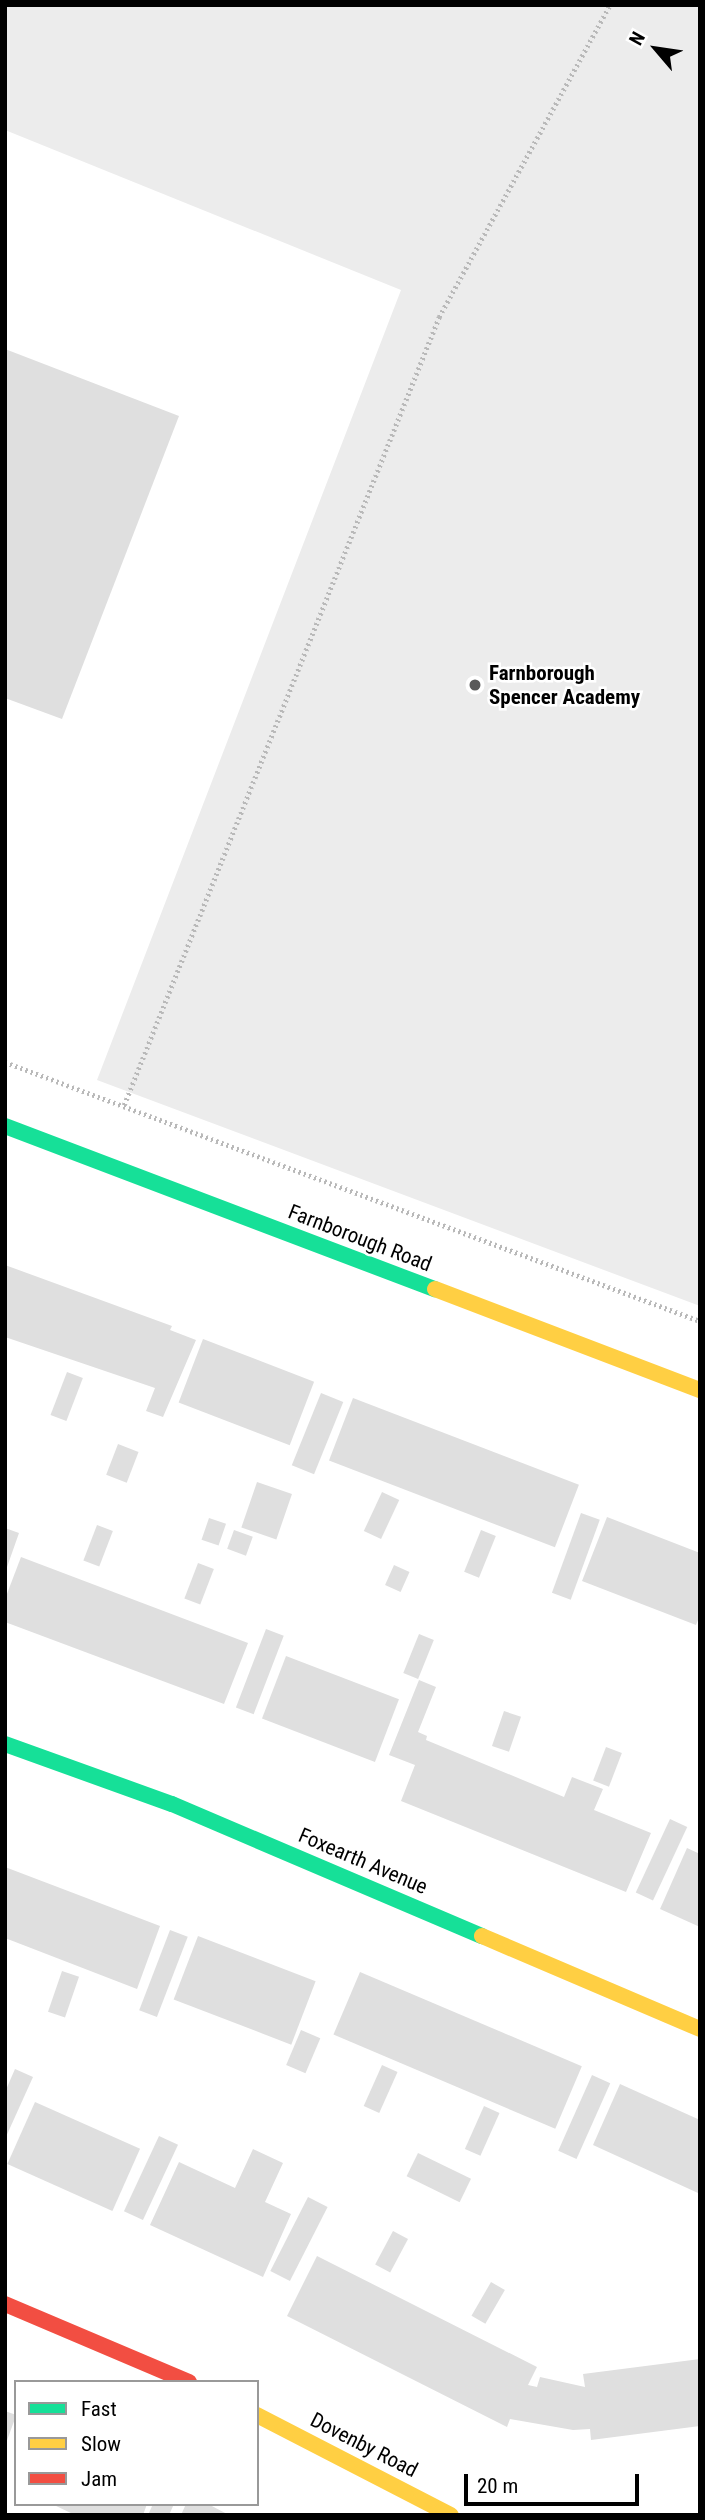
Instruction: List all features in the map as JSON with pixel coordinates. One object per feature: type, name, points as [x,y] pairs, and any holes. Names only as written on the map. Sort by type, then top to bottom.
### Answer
[{"type":"street","name":"Farnborough Road","points":[[5,1126],[700,1390]]},
{"type":"street","name":"Foxearth Avenue","points":[[5,1744],[185,1809],[700,2029]]},
{"type":"street","points":[[5,2304],[184,2380]]},
{"type":"street","name":"Dovenby Road","points":[[259,2416],[451,2515]]},
{"type":"path","points":[[124,1105],[439,317],[610,5]]},
{"type":"path","points":[[5,1062],[700,1321]]},
{"type":"shaded area","name":"Farnborough Spencer Academy","points":[[5,5],[700,5],[700,1306],[97,1080],[401,290],[5,130]]},
{"type":"building","points":[[5,349],[179,416],[62,719],[5,698]]},
{"type":"building","points":[[5,1265],[172,1326],[170,1330],[196,1340],[163,1417],[146,1411],[155,1388],[5,1337]]},
{"type":"building","points":[[203,1339],[314,1382],[290,1445],[179,1402]]},
{"type":"building","points":[[67,1372],[83,1378],[66,1421],[51,1415]]},
{"type":"building","points":[[321,1393],[343,1402],[314,1474],[292,1465]]},
{"type":"building","points":[[353,1398],[579,1485],[555,1547],[329,1461]]},
{"type":"building","points":[[118,1444],[139,1452],[127,1483],[106,1475]]},
{"type":"building","points":[[257,1482],[292,1494],[276,1539],[241,1527]]},
{"type":"building","points":[[382,1492],[399,1500],[381,1539],[364,1531]]},
{"type":"building","points":[[581,1513],[600,1520],[571,1600],[552,1593]]},
{"type":"building","points":[[607,1517],[700,1553],[700,1615],[696,1625],[582,1581]]},
{"type":"building","points":[[209,1518],[226,1524],[219,1546],[202,1540]]},
{"type":"building","points":[[97,1525],[113,1531],[99,1567],[83,1560]]},
{"type":"building","points":[[5,1528],[19,1533],[6,1570],[5,1570]]},
{"type":"building","points":[[234,1530],[253,1537],[246,1556],[227,1549]]},
{"type":"building","points":[[481,1530],[496,1536],[479,1578],[464,1572]]},
{"type":"building","points":[[21,1557],[248,1643],[224,1704],[5,1622],[5,1599]]},
{"type":"building","points":[[198,1563],[214,1569],[200,1605],[184,1598]]},
{"type":"building","points":[[394,1565],[410,1572],[401,1592],[385,1585]]},
{"type":"building","points":[[266,1629],[284,1636],[254,1714],[236,1707]]},
{"type":"building","points":[[419,1634],[434,1640],[418,1679],[403,1673]]},
{"type":"building","points":[[286,1656],[399,1699],[375,1762],[262,1719]]},
{"type":"building","points":[[419,1680],[436,1687],[418,1732],[427,1736],[426,1740],[564,1797],[572,1777],[603,1789],[594,1810],[651,1833],[626,1892],[401,1801],[415,1765],[389,1755]]},
{"type":"building","points":[[504,1711],[521,1717],[509,1752],[492,1746]]},
{"type":"building","points":[[606,1747],[622,1753],[609,1787],[593,1781]]},
{"type":"building","points":[[670,1819],[687,1827],[653,1900],[636,1892]]},
{"type":"building","points":[[687,1848],[700,1854],[700,1927],[660,1909]]},
{"type":"building","points":[[5,1867],[160,1926],[137,1989],[5,1938]]},
{"type":"building","points":[[170,1930],[188,1937],[157,2017],[139,2010]]},
{"type":"building","points":[[198,1936],[316,1981],[291,2045],[174,1999]]},
{"type":"building","points":[[62,1971],[79,1977],[65,2018],[48,2012]]},
{"type":"building","points":[[360,1972],[582,2066],[555,2129],[333,2035]]},
{"type":"building","points":[[301,2030],[320,2038],[305,2073],[286,2065]]},
{"type":"building","points":[[382,2065],[398,2072],[379,2113],[364,2106]]},
{"type":"building","points":[[15,2069],[33,2077],[5,2139],[5,2092]]},
{"type":"building","points":[[592,2075],[610,2083],[577,2159],[558,2151]]},
{"type":"building","points":[[620,2084],[700,2120],[698,2193],[593,2145]]},
{"type":"building","points":[[35,2102],[140,2149],[112,2211],[7,2164]]},
{"type":"building","points":[[484,2106],[500,2113],[480,2156],[465,2149]]},
{"type":"building","points":[[159,2136],[178,2145],[143,2220],[124,2211]]},
{"type":"building","points":[[253,2149],[283,2163],[265,2202],[291,2214],[263,2277],[150,2225],[179,2162],[235,2188]]},
{"type":"building","points":[[418,2153],[471,2179],[460,2202],[407,2176]]},
{"type":"building","points":[[308,2197],[328,2207],[290,2281],[270,2271]]},
{"type":"building","points":[[393,2231],[408,2239],[390,2273],[375,2265]]},
{"type":"building","points":[[317,2256],[537,2367],[528,2385],[537,2387],[540,2377],[585,2387],[583,2374],[700,2359],[700,2426],[591,2440],[590,2429],[573,2430],[510,2419],[507,2427],[287,2316]]},
{"type":"building","points":[[491,2282],[505,2290],[485,2324],[472,2316]]},
{"type":"building","points":[[5,2411],[14,2414],[14,2421],[5,2446]]},
{"type":"building","points":[[56,2506],[146,2506],[143,2515],[75,2515]]},
{"type":"building","points":[[152,2506],[173,2506],[169,2515],[148,2515]]},
{"type":"building","points":[[185,2506],[212,2506],[229,2515],[181,2515]]},
{"type":"traffic: fast","points":[[5,1126],[435,1289]]},
{"type":"traffic: fast","points":[[5,1744],[172,1804],[482,1936]]},
{"type":"traffic: slow","points":[[435,1289],[700,1390]]},
{"type":"traffic: slow","points":[[482,1936],[700,2029]]},
{"type":"traffic: slow","points":[[259,2416],[451,2515]]},
{"type":"traffic: jam","points":[[5,2304],[184,2380]]},
{"type":"place","name":"Farnborough Spencer Academy","points":[[475,685]]}]
